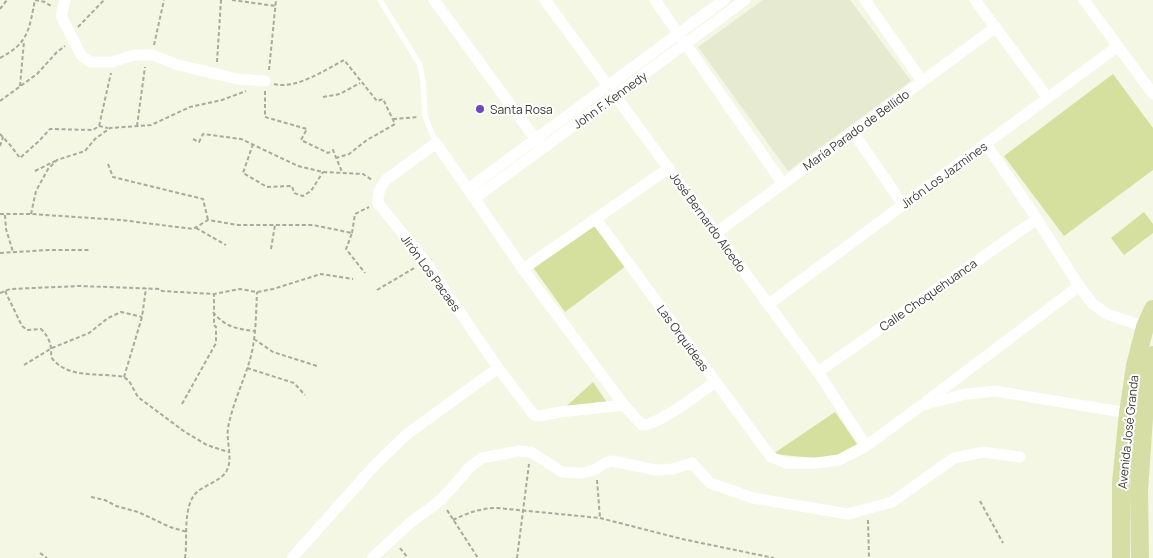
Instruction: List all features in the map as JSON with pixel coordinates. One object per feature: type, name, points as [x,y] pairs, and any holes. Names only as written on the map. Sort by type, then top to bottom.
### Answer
[{"type":"main road","name":"Avenida José Granda","points":[[1121,558],[1121,484],[1128,413],[1135,366],[1144,327],[1153,309]]},
{"type":"main road","name":"Avenida José Granda","points":[[1140,558],[1139,491],[1148,371],[1153,355]]},
{"type":"street","points":[[64,0],[61,16],[81,55],[90,62],[112,62],[134,55],[153,55],[175,64],[237,79],[265,81]]},
{"type":"street","points":[[434,0],[543,149]]},
{"type":"street","name":"José Bernardo Alcedo","points":[[546,0],[818,372],[866,446]]},
{"type":"street","points":[[655,0],[783,184]]},
{"type":"street","name":"John F. Kennedy","points":[[472,194],[536,139],[724,0]]},
{"type":"street","name":"John F. Kennedy","points":[[472,194],[543,149],[745,0]]},
{"type":"street","points":[[865,0],[922,81]]},
{"type":"street","points":[[975,0],[1048,98]]},
{"type":"street","points":[[1084,0],[1153,94]]},
{"type":"street","name":"María Parado de Bellido","points":[[716,233],[996,27]]},
{"type":"street","name":"Jirón Los Jazmines","points":[[769,304],[1118,46]]},
{"type":"street","points":[[853,132],[903,205]]},
{"type":"street","points":[[378,202],[380,186],[436,143],[523,269],[624,405],[642,425],[649,425],[672,412],[715,382]]},
{"type":"street","points":[[986,144],[1037,219],[1079,286],[1093,304],[1107,314],[1144,327]]},
{"type":"street","points":[[523,269],[669,168]]},
{"type":"street","name":"Jirón Los Pacaes","points":[[378,202],[425,261],[498,368],[534,415],[540,416],[624,405]]},
{"type":"street","name":"Las Orquideas","points":[[596,219],[771,456],[786,463],[823,463],[839,460],[866,446]]},
{"type":"street","name":"Calle Choquehuanca","points":[[818,372],[1037,219]]},
{"type":"street","points":[[866,446],[1079,286]]},
{"type":"street","points":[[292,558],[368,472],[407,434],[498,368]]},
{"type":"street","points":[[922,405],[966,394],[995,391],[1128,413]]},
{"type":"street","points":[[372,558],[410,523],[441,500],[471,466],[482,458],[519,450],[531,452],[562,472],[583,473],[596,469],[605,463],[612,462],[655,470],[673,469],[692,463],[710,483],[753,498],[848,514],[892,502],[954,458],[983,452],[1020,457]]},
{"type":"lane","points":[[380,0],[420,65],[425,116],[436,143]]},
{"type":"path","points":[[0,9],[7,0]]},
{"type":"path","points":[[20,86],[24,41],[30,29],[35,0],[45,2],[61,16]]},
{"type":"path","points":[[0,101],[36,74],[72,38],[104,0]]},
{"type":"path","points":[[136,126],[145,64],[153,55],[155,37],[164,0]]},
{"type":"path","points":[[217,74],[221,0]]},
{"type":"path","points":[[232,0],[276,6]]},
{"type":"path","points":[[276,0],[269,74],[265,81],[265,117],[307,129],[301,140],[328,153],[333,150],[342,172]]},
{"type":"path","points":[[0,58],[24,41]]},
{"type":"path","points":[[265,81],[286,86],[308,78],[344,60],[377,101],[383,99],[395,124],[367,140],[349,154],[336,158]]},
{"type":"path","points":[[0,134],[20,158],[50,128],[93,130],[98,126],[112,62]]},
{"type":"path","points":[[98,126],[110,128],[152,125],[190,107],[222,100],[246,92],[250,79]]},
{"type":"path","points":[[323,97],[340,94],[361,83]]},
{"type":"path","points":[[393,119],[425,116]]},
{"type":"path","points":[[35,170],[57,160],[85,151],[95,139],[110,128]]},
{"type":"path","points":[[193,139],[199,142],[203,134],[242,139],[298,166],[323,172],[363,174],[380,186]]},
{"type":"path","points":[[0,146],[3,137]]},
{"type":"path","points":[[254,144],[243,173],[267,188],[292,186],[294,193],[303,196],[311,191],[323,172]]},
{"type":"path","points":[[31,214],[36,191],[48,169],[57,160]]},
{"type":"path","points":[[108,164],[114,177],[204,200],[208,220]]},
{"type":"path","points":[[365,273],[346,249],[352,233],[355,214],[378,202]]},
{"type":"path","points":[[0,214],[31,214],[121,220],[193,229],[208,220],[238,225],[313,225],[352,233]]},
{"type":"path","points":[[5,214],[6,230],[13,252]]},
{"type":"path","points":[[271,249],[275,225]]},
{"type":"path","points":[[195,227],[226,245]]},
{"type":"path","points":[[0,253],[90,250]]},
{"type":"path","points":[[377,290],[425,261]]},
{"type":"path","points":[[0,292],[32,287],[80,286],[146,288],[214,294],[240,289],[257,292],[321,274],[353,279]]},
{"type":"path","points":[[124,377],[142,317],[146,288]]},
{"type":"path","points":[[5,290],[22,326],[27,330],[41,329],[47,334],[52,348],[52,357],[61,367],[89,374],[124,377],[129,381],[138,397],[185,432],[207,445],[228,452]]},
{"type":"path","points":[[185,558],[189,505],[192,498],[197,492],[226,472],[229,465],[228,429],[240,384],[247,368],[255,331],[257,292]]},
{"type":"path","points":[[182,404],[216,343],[216,327],[212,312],[214,294]]},
{"type":"path","points":[[24,366],[52,348],[89,333],[108,318],[121,312],[142,317]]},
{"type":"path","points":[[212,312],[235,329],[255,331]]},
{"type":"path","points":[[253,339],[273,352],[318,366]]},
{"type":"path","points":[[247,368],[294,383],[305,395]]},
{"type":"path","points":[[517,558],[531,452]]},
{"type":"path","points":[[596,469],[600,518]]},
{"type":"path","points":[[91,497],[138,512],[170,527],[187,532]]},
{"type":"path","points":[[441,500],[478,558]]},
{"type":"path","points":[[980,501],[1003,542]]},
{"type":"path","points":[[453,520],[466,513],[485,508],[600,518],[682,539],[774,558]]},
{"type":"path","points":[[868,509],[869,558]]},
{"type":"path","points":[[40,553],[48,558]]},
{"type":"shaded area","points":[[763,0],[850,0],[911,81],[788,171],[698,47]]},
{"type":"green space","points":[[1113,74],[1153,128],[1153,170],[1064,236],[1004,156]]},
{"type":"green space","points":[[1144,212],[1153,224],[1153,233],[1124,255],[1111,238]]},
{"type":"green space","points":[[593,222],[626,266],[565,312],[532,266]]},
{"type":"green space","points":[[593,382],[610,407],[560,412]]},
{"type":"green space","points":[[835,412],[859,447],[825,459],[773,454]]},
{"type":"place","name":"Santa Rosa","points":[[480,109]]}]
